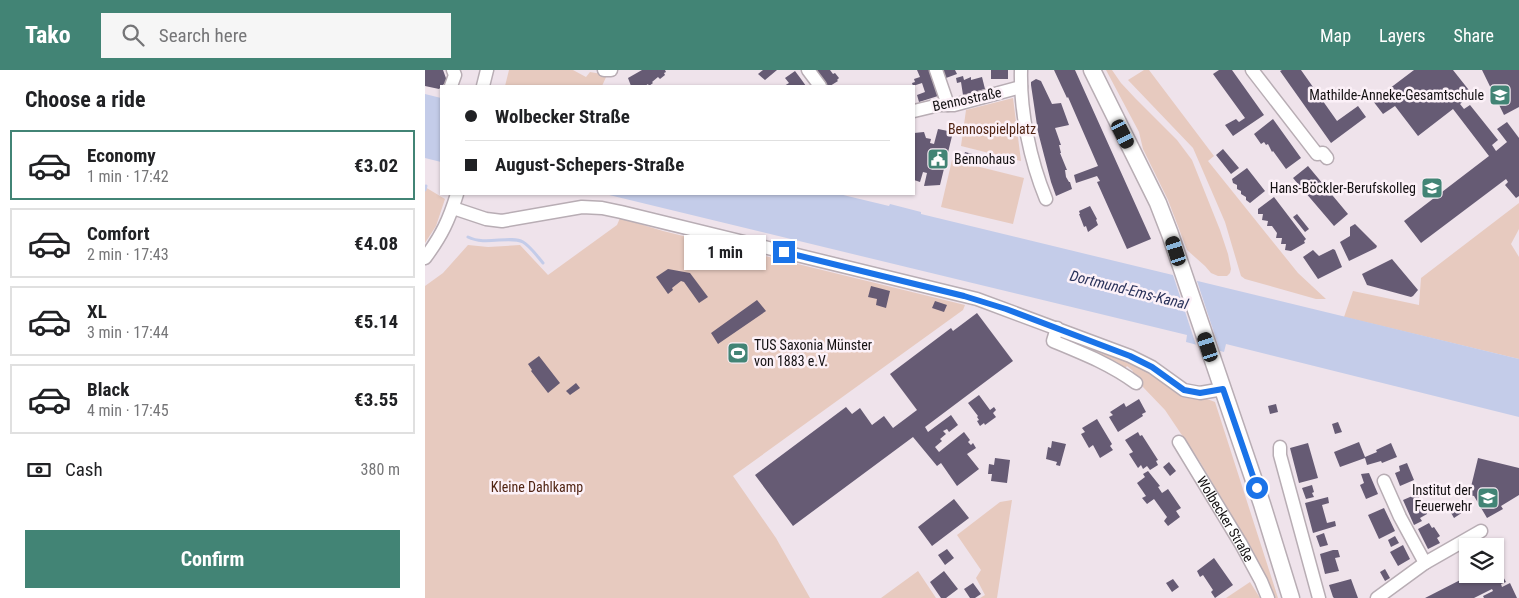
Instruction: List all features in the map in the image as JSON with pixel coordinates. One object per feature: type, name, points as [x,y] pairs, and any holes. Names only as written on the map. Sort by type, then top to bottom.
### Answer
[{"type":"main road","points":[[1092,70],[1158,203],[1223,389],[1281,562],[1291,598]]},
{"type":"street","points":[[451,85],[455,75],[453,70]]},
{"type":"street","points":[[483,85],[487,70]]},
{"type":"street","points":[[604,70],[611,70]]},
{"type":"street","points":[[808,70],[819,85]]},
{"type":"street","points":[[936,70],[948,104]]},
{"type":"street","points":[[1021,70],[1021,87],[1026,122],[1036,173],[1046,199]]},
{"type":"street","points":[[1252,70],[1317,154],[1323,153],[1327,158]]},
{"type":"street","name":"Bennostraße","points":[[915,111],[948,104],[954,105],[1021,87]]},
{"type":"street","points":[[425,258],[447,225],[457,195]]},
{"type":"street","points":[[453,208],[486,219],[502,221],[583,207],[602,208],[977,299],[1144,362],[1184,390],[1200,393],[1223,389]]},
{"type":"street","points":[[1057,328],[1053,341],[1099,360],[1136,383]]},
{"type":"street","name":"Wolbecker Straße","points":[[1179,442],[1241,544],[1268,598]]},
{"type":"street","points":[[1280,447],[1280,455],[1319,598]]},
{"type":"street","points":[[1384,481],[1399,517],[1425,563]]},
{"type":"street","points":[[1377,598],[1425,563],[1481,531]]},
{"type":"green space","points":[[509,70],[573,70],[586,77],[590,72],[607,75],[602,85],[505,85]]},
{"type":"green space","points":[[1106,70],[1112,70],[1121,83],[1177,140],[1192,160],[1228,254],[1231,269],[1227,276],[1218,276],[1211,273],[1187,250],[1168,200],[1143,149],[1139,132]]},
{"type":"green space","points":[[1144,70],[1149,70],[1214,156],[1208,161],[1298,273],[1326,299],[1316,299],[1245,279],[1241,276],[1225,222],[1193,148],[1128,80]]},
{"type":"green space","name":"Bennospielplatz","points":[[1013,98],[1021,161],[961,146],[966,110]]},
{"type":"green space","points":[[952,160],[1024,178],[1013,224],[941,207]]},
{"type":"green space","points":[[425,187],[445,199],[436,226],[425,243]]},
{"type":"green space","points":[[1519,203],[1519,229],[1511,244],[1519,257],[1519,359],[1344,317],[1353,291],[1419,305],[1421,278]]},
{"type":"green space","name":"Kleine Dahlkamp","points":[[620,218],[663,231],[965,305],[963,310],[733,476],[776,538],[810,598],[425,598],[425,286],[443,273],[468,245],[488,247],[520,245],[548,275],[617,225]]},
{"type":"green space","points":[[1057,335],[1114,355],[1147,370],[1178,393],[1215,402],[1278,598],[1274,598],[1253,551],[1200,462],[1165,410],[1130,376],[1133,371],[1127,366],[1123,371],[1069,344]]},
{"type":"green space","points":[[1012,500],[997,598],[980,598],[985,595],[976,578],[981,570],[957,535],[1000,502]]},
{"type":"green space","points":[[918,571],[936,598],[881,598]]},
{"type":"green space","points":[[1250,582],[1260,598],[1226,598]]},
{"type":"water","points":[[425,94],[440,98],[440,162],[425,158]]},
{"type":"water","name":"Dortmund-Ems-Kanal","points":[[609,195],[843,195],[889,206],[890,204],[921,212],[921,214],[1519,359],[1519,417],[1226,344],[1224,352],[1186,342],[1187,335]]},
{"type":"pier","points":[[1172,272],[1196,278],[1221,354],[1197,348]]},
{"type":"building","points":[[425,70],[443,70],[447,81],[440,85],[439,89],[425,86]]},
{"type":"building","points":[[642,70],[665,70],[666,72],[664,73],[665,75],[660,79],[658,77],[650,85],[631,85],[628,78]]},
{"type":"building","points":[[763,70],[777,70],[765,80],[758,74]]},
{"type":"building","points":[[815,70],[830,70],[839,78],[832,85],[825,85]]},
{"type":"building","points":[[917,70],[929,70],[938,96],[919,102],[917,95],[925,92],[922,83],[915,85],[912,83],[915,82],[914,79],[920,77]]},
{"type":"building","points":[[943,70],[955,70],[957,74],[946,78]]},
{"type":"building","points":[[991,70],[1008,70],[1008,79],[991,79]]},
{"type":"building","points":[[1054,70],[1075,70],[1151,239],[1127,249],[1097,182],[1100,181],[1097,176],[1076,183],[1074,175],[1098,166]]},
{"type":"building","points":[[1219,70],[1232,70],[1264,115],[1233,136],[1225,125],[1236,119],[1239,122],[1245,118],[1213,74]]},
{"type":"building","points":[[1301,70],[1337,121],[1358,106],[1366,117],[1331,143],[1280,71]]},
{"type":"building","points":[[1414,70],[1453,70],[1472,94],[1460,104],[1464,109],[1470,105],[1498,140],[1492,145],[1496,151],[1507,142],[1497,129],[1507,122],[1519,138],[1519,196],[1516,198],[1505,185],[1508,182],[1506,179],[1421,243],[1404,221],[1489,156],[1453,109],[1418,136],[1395,106],[1383,114],[1373,101]]},
{"type":"building","points":[[1482,70],[1519,70],[1519,107],[1504,115]]},
{"type":"building","points":[[795,71],[805,85],[786,85],[789,83],[785,78]]},
{"type":"building","points":[[963,76],[964,80],[971,77],[971,80],[982,77],[985,89],[963,95],[961,82],[957,83],[956,78]]},
{"type":"building","points":[[1036,79],[1041,81],[1052,104],[1061,103],[1069,125],[1055,128],[1061,145],[1059,145],[1060,153],[1067,170],[1065,170],[1066,177],[1072,189],[1056,196],[1038,132],[1031,85],[1031,82]]},
{"type":"building","points":[[1273,119],[1301,158],[1286,169],[1268,144],[1266,145],[1264,142],[1261,144],[1254,134]]},
{"type":"building","points":[[938,129],[953,132],[940,185],[924,186],[927,173],[923,172],[920,182],[915,180],[915,133],[924,132],[926,138],[931,139],[930,143],[934,144]]},
{"type":"building","points":[[1223,149],[1239,168],[1231,174],[1216,155]]},
{"type":"building","points":[[965,152],[980,156],[979,162],[963,158]]},
{"type":"building","points":[[1308,166],[1348,214],[1334,226],[1293,178]]},
{"type":"building","points":[[1247,168],[1265,191],[1250,203],[1241,194],[1241,191],[1237,189],[1237,185],[1233,183],[1232,179]]},
{"type":"building","points":[[1274,197],[1306,239],[1305,243],[1291,251],[1285,250],[1286,244],[1281,244],[1282,238],[1276,238],[1277,233],[1272,226],[1267,226],[1268,221],[1262,220],[1263,214],[1258,214],[1258,209]]},
{"type":"building","points":[[1090,206],[1098,225],[1088,232],[1086,226],[1084,227],[1079,211]]},
{"type":"building","points":[[1297,214],[1309,229],[1305,232],[1293,217]]},
{"type":"building","points":[[1355,224],[1377,246],[1349,261],[1340,242],[1350,236],[1350,227]]},
{"type":"building","points":[[1333,249],[1342,267],[1318,279],[1303,257],[1313,250],[1319,256]]},
{"type":"building","points":[[1392,259],[1418,290],[1413,296],[1367,285],[1362,274]]},
{"type":"building","points":[[668,269],[690,273],[708,297],[699,303],[684,282],[681,281],[668,294],[656,277]]},
{"type":"building","points":[[871,286],[890,291],[886,308],[876,305],[877,299],[868,297]]},
{"type":"building","points":[[757,300],[766,311],[718,344],[711,333]]},
{"type":"building","points":[[935,301],[947,305],[944,312],[932,308]]},
{"type":"building","points":[[977,313],[1013,361],[925,427],[928,432],[951,415],[958,425],[949,432],[947,429],[943,431],[946,434],[935,447],[939,452],[964,432],[970,440],[968,442],[971,445],[973,443],[976,448],[967,454],[979,469],[957,486],[941,463],[937,466],[913,437],[793,526],[755,475],[846,407],[852,414],[860,408],[872,425],[884,416],[893,428],[917,410],[890,374],[951,328],[953,331]]},
{"type":"building","points":[[539,356],[560,383],[548,393],[531,371],[528,364]]},
{"type":"building","points":[[576,383],[580,388],[570,395],[566,391]]},
{"type":"building","points":[[979,395],[990,410],[994,407],[996,410],[993,413],[996,417],[985,425],[984,423],[980,426],[977,421],[979,420],[978,416],[968,403]]},
{"type":"building","points":[[1139,399],[1146,412],[1142,414],[1143,416],[1118,432],[1109,417],[1113,415],[1110,412],[1124,403],[1126,407]]},
{"type":"building","points":[[1276,404],[1278,412],[1270,414],[1268,406]]},
{"type":"building","points":[[1097,419],[1112,444],[1110,446],[1113,450],[1100,458],[1093,445],[1089,448],[1081,434],[1085,432],[1082,428]]},
{"type":"building","points":[[1338,422],[1342,432],[1335,434],[1332,424]]},
{"type":"building","points":[[1138,432],[1140,436],[1142,435],[1158,460],[1156,461],[1158,465],[1150,470],[1147,466],[1143,469],[1141,465],[1138,468],[1129,454],[1133,452],[1125,440]]},
{"type":"building","points":[[1052,441],[1066,444],[1060,466],[1056,465],[1057,462],[1046,459],[1048,447],[1051,448]]},
{"type":"building","points":[[1359,442],[1365,457],[1391,443],[1397,457],[1382,463],[1381,461],[1367,465],[1365,458],[1340,467],[1334,452]]},
{"type":"building","points":[[1308,443],[1318,478],[1299,483],[1290,448]]},
{"type":"building","points":[[995,458],[1010,460],[1007,483],[991,481],[992,474],[988,474],[989,464],[994,465]]},
{"type":"building","points":[[1478,458],[1519,468],[1519,495],[1501,506],[1503,509],[1487,518],[1474,496],[1469,495]]},
{"type":"building","points":[[1169,462],[1176,471],[1170,476],[1163,467]]},
{"type":"building","points":[[1407,463],[1414,480],[1400,486],[1395,473],[1400,471],[1399,466]]},
{"type":"building","points":[[1148,471],[1160,486],[1158,487],[1162,493],[1168,489],[1181,508],[1176,511],[1180,517],[1168,526],[1164,521],[1167,517],[1154,499],[1147,504],[1142,498],[1146,496],[1137,483],[1145,477],[1143,474]]},
{"type":"building","points":[[1369,473],[1378,494],[1366,499],[1360,485],[1364,483],[1361,474]]},
{"type":"building","points":[[1312,485],[1314,497],[1306,499],[1302,488]]},
{"type":"building","points":[[1423,487],[1424,490],[1417,493],[1427,514],[1420,518],[1422,521],[1414,525],[1403,500],[1417,494],[1415,490]]},
{"type":"building","points":[[1328,497],[1329,503],[1322,505],[1327,523],[1335,521],[1336,526],[1313,533],[1305,503]]},
{"type":"building","points":[[954,499],[969,518],[932,546],[918,527]]},
{"type":"building","points":[[1459,505],[1463,512],[1454,518],[1450,511]]},
{"type":"building","points":[[1384,508],[1395,531],[1379,539],[1368,515]]},
{"type":"building","points":[[1429,523],[1440,536],[1437,538],[1440,543],[1428,549],[1418,529]]},
{"type":"building","points":[[1324,533],[1328,545],[1320,547],[1316,536]]},
{"type":"building","points":[[1395,536],[1399,543],[1391,547],[1388,540]]},
{"type":"building","points":[[1403,545],[1410,559],[1398,566],[1390,552]]},
{"type":"building","points":[[947,549],[954,558],[945,565],[938,555]]},
{"type":"building","points":[[1338,550],[1340,557],[1335,558],[1339,571],[1325,574],[1320,554]]},
{"type":"building","points":[[1214,558],[1233,585],[1215,598],[1211,592],[1213,590],[1203,575],[1200,577],[1197,571]]},
{"type":"building","points":[[1385,569],[1390,578],[1385,581],[1380,572]]},
{"type":"building","points":[[944,571],[958,589],[946,598],[941,598],[930,582]]},
{"type":"building","points":[[1173,579],[1179,587],[1172,592],[1166,583]]},
{"type":"building","points":[[1351,579],[1358,598],[1334,598],[1329,585]]},
{"type":"building","points":[[1459,581],[1459,583],[1504,583],[1501,584],[1502,587],[1510,583],[1517,598],[1484,598],[1483,596],[1493,591],[1492,589],[1474,598],[1425,598]]},
{"type":"building","points":[[973,583],[981,594],[975,598],[970,598],[964,589]]},
{"type":"waterway","points":[[425,190],[426,186]]},
{"type":"waterway","points":[[468,237],[482,241],[518,240],[531,249],[543,263]]},
{"type":"place","name":"Mathilde-Anneke-Gesamtschule","points":[[1500,95]]},
{"type":"place","name":"Bennohaus","points":[[938,159]]},
{"type":"place","name":"Hans-Böckler-Berufskolleg","points":[[1432,188]]},
{"type":"place","name":"TUS Saxonia Münster von 1883 e.V.","points":[[738,353]]},
{"type":"place","name":"Institut der Feuerwehr","points":[[1488,498]]},
{"type":"route","points":[[784,252],[977,299],[1144,362],[1184,390],[1200,393],[1223,389],[1257,488]]}]
